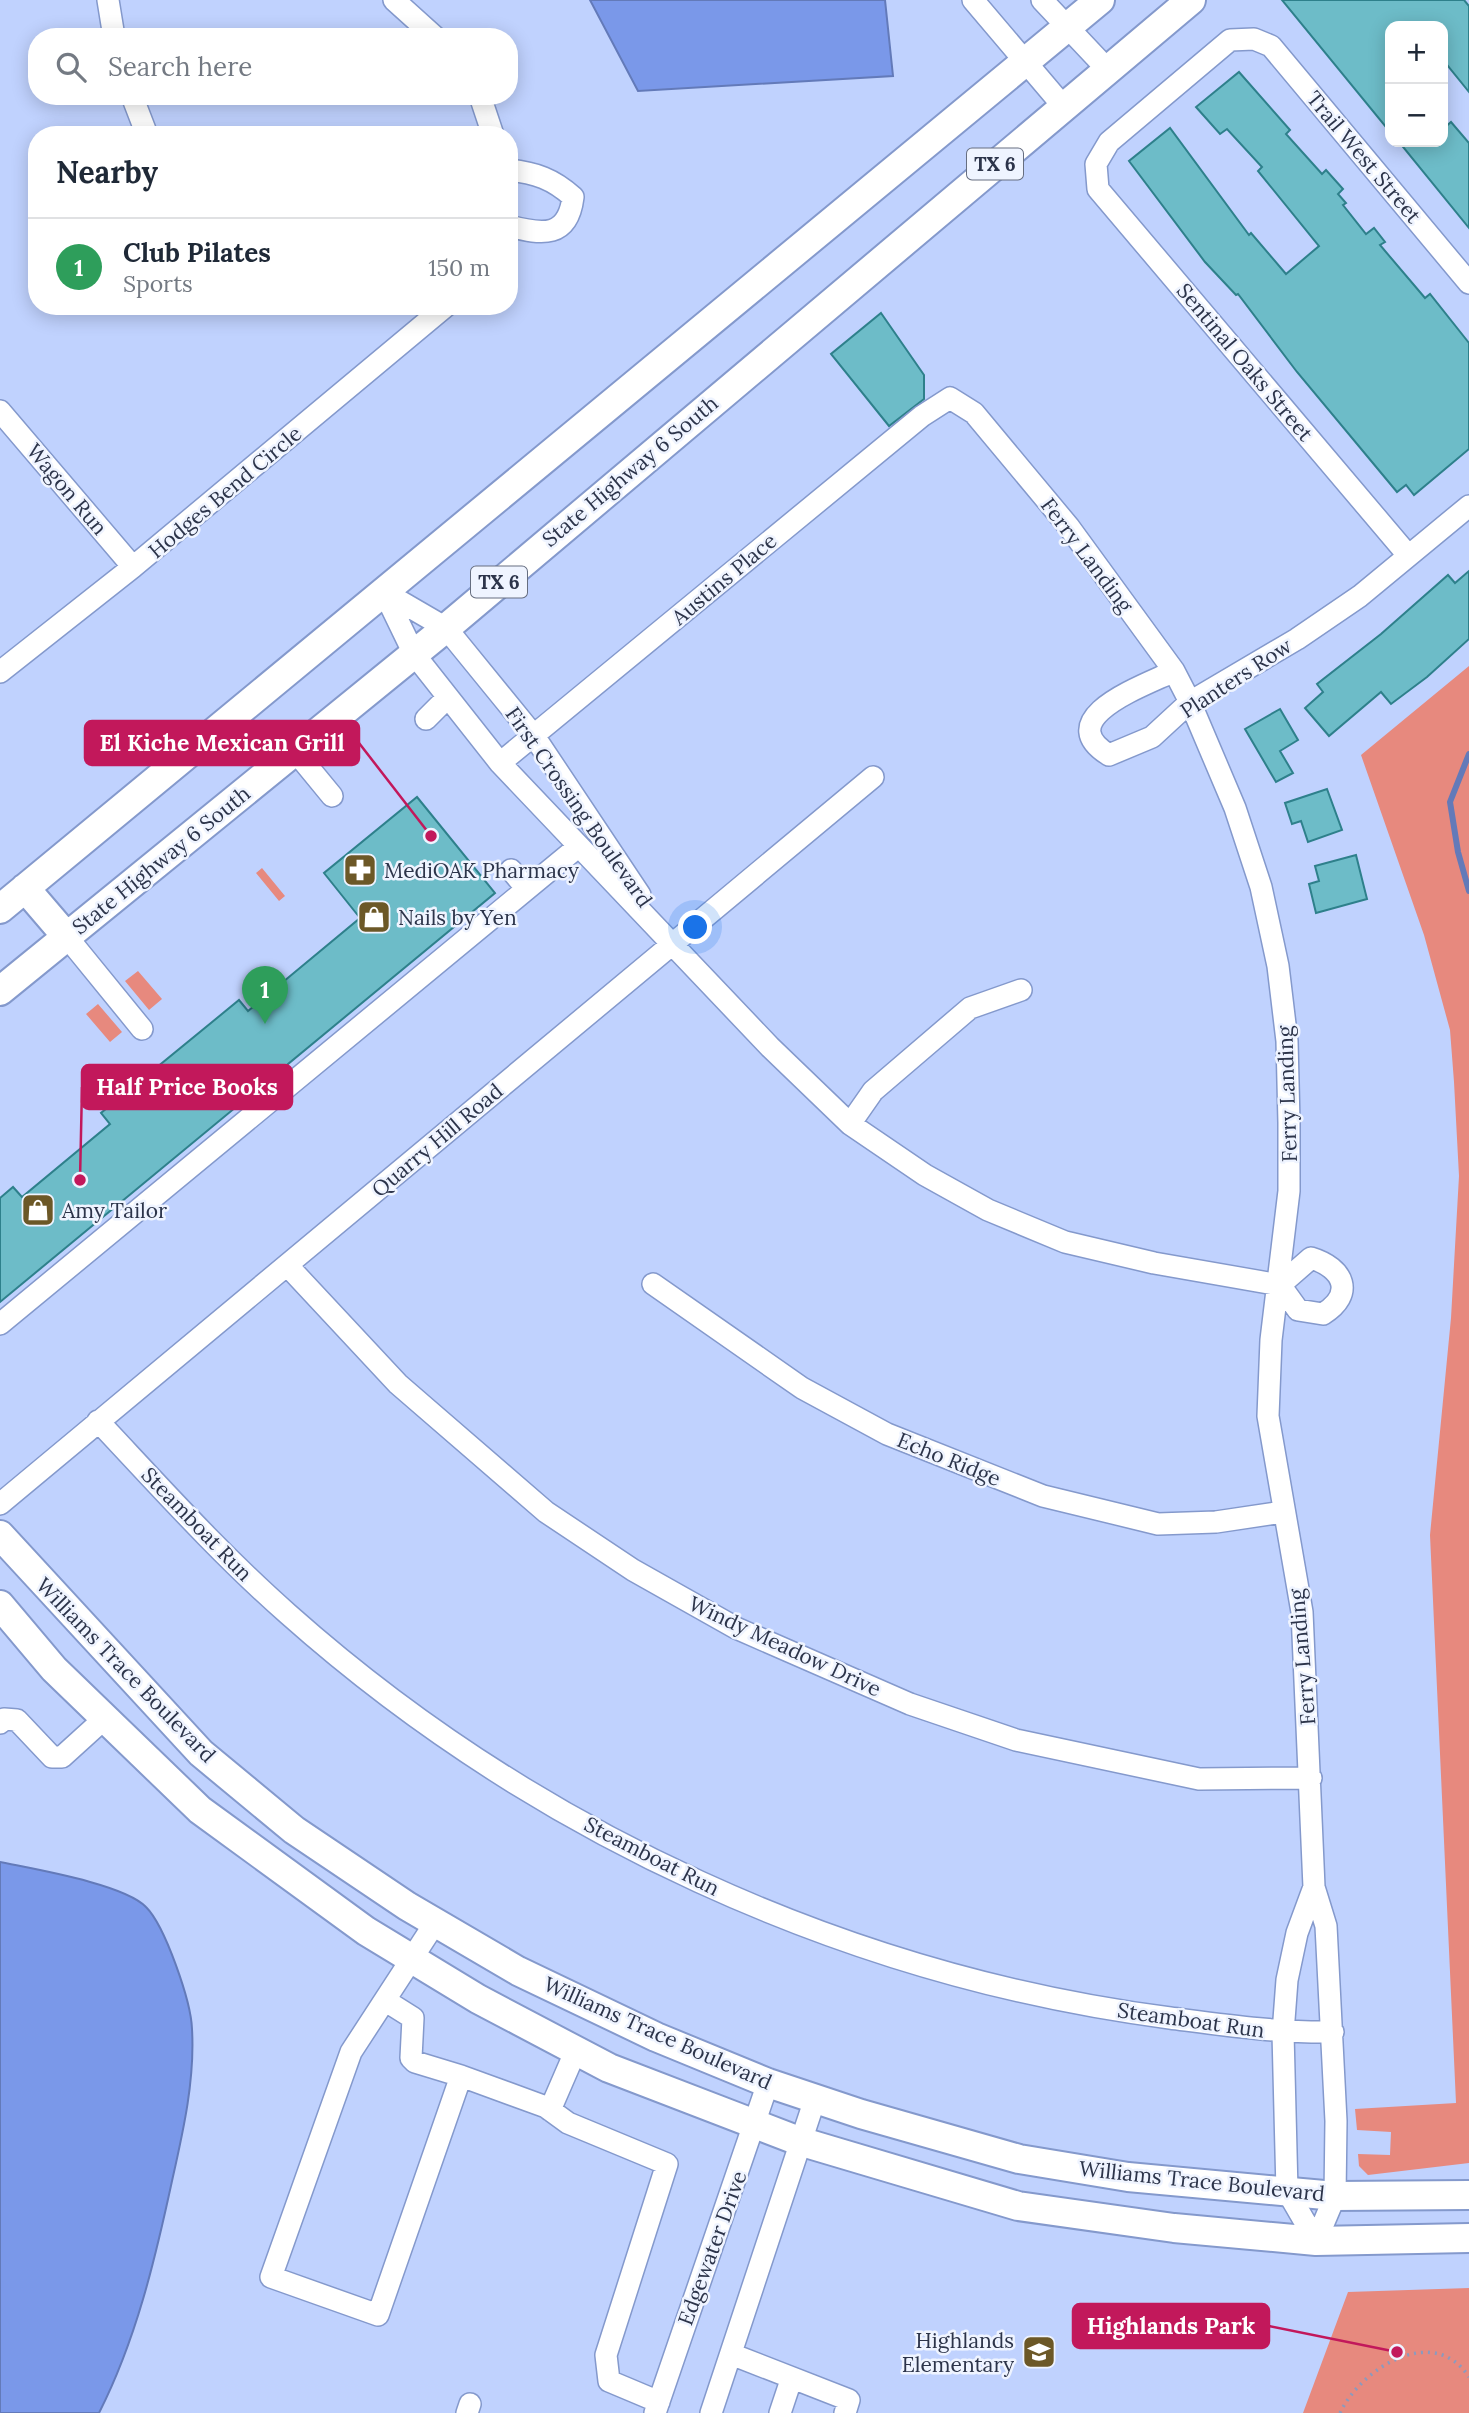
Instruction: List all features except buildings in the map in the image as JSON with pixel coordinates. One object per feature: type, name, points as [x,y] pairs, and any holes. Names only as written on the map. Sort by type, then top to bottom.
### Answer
[{"type":"main road","name":"TX 6","points":[[0,909],[1100,0]]},
{"type":"main road","name":"State Highway 6 South","points":[[0,991],[446,628],[1191,0]]},
{"type":"main road","points":[[25,888],[67,937]]},
{"type":"main road","name":"Williams Trace Boulevard","points":[[0,1535],[201,1753],[294,1829],[435,1923],[543,1983],[656,2037],[768,2083],[815,2099],[1018,2159],[1128,2177],[1335,2196],[1469,2195]]},
{"type":"main road","name":"Williams Trace Boulevard","points":[[4,1617],[200,1810],[366,1931],[609,2068],[799,2141],[1018,2206],[1174,2228],[1316,2241],[1469,2238]]},
{"type":"street","points":[[108,0],[113,28]]},
{"type":"street","points":[[394,0],[425,28]]},
{"type":"street","points":[[973,0],[1063,106]]},
{"type":"street","points":[[1042,0],[1107,69]]},
{"type":"street","name":"Sentinal Oaks Street","points":[[1254,39],[1230,40],[1109,142],[1096,164],[1098,189],[1407,554]]},
{"type":"street","name":"Trail West Street","points":[[1254,39],[1271,46],[1469,283]]},
{"type":"street","points":[[135,105],[144,126]]},
{"type":"street","points":[[483,105],[490,126]]},
{"type":"street","points":[[518,171],[533,172],[557,183],[573,197],[570,217],[559,229],[534,233],[518,229]]},
{"type":"street","name":"Hodges Bend Circle","points":[[0,672],[133,567],[435,315]]},
{"type":"street","name":"Ferry Landing","points":[[950,398],[974,413],[1069,527],[1174,671],[1191,702],[1235,808],[1261,887],[1278,966],[1287,1041],[1289,1191],[1280,1285],[1271,1340],[1268,1416],[1302,1612],[1314,1887],[1326,1926],[1333,2032],[1335,2196],[1316,2241]]},
{"type":"street","name":"Austins Place","points":[[500,763],[922,416],[950,398]]},
{"type":"street","name":"Wagon Run","points":[[0,411],[133,567]]},
{"type":"street","name":"Planters Row","points":[[1174,671],[1099,711],[1090,726],[1097,748],[1109,755],[1126,751],[1152,737],[1191,702],[1297,639],[1360,596],[1407,554],[1469,506]]},
{"type":"street","name":"First Crossing Boulevard","points":[[384,592],[446,628],[534,736],[673,944]]},
{"type":"street","name":"First Crossing Boulevard","points":[[384,592],[414,654],[500,763],[770,1047],[850,1124],[925,1175],[988,1210],[1065,1242],[1154,1263],[1280,1285]]},
{"type":"street","points":[[426,719],[448,698]]},
{"type":"street","points":[[295,751],[332,796]]},
{"type":"street","name":"Quarry Hill Road","points":[[0,1504],[873,777]]},
{"type":"street","points":[[0,1324],[579,846]]},
{"type":"street","points":[[511,870],[527,889]]},
{"type":"street","points":[[67,937],[142,1029]]},
{"type":"street","points":[[850,1124],[873,1091],[970,1008],[1021,990]]},
{"type":"street","name":"Windy Meadow Drive","points":[[287,1265],[398,1384],[546,1512],[633,1570],[736,1628],[910,1704],[1016,1740],[1199,1779],[1311,1778]]},
{"type":"street","name":"Echo Ridge","points":[[653,1284],[814,1395],[887,1434],[1042,1496],[1158,1524],[1216,1522],[1283,1512]]},
{"type":"street","name":"Steamboat Run","points":[[98,1421],[218,1549],[289,1615],[342,1659],[446,1736],[609,1838],[768,1912],[852,1944],[1008,1990],[1118,2011],[1283,2032],[1333,2032]]},
{"type":"street","points":[[0,1723],[4,1719],[18,1720],[52,1757],[62,1757],[105,1718]]},
{"type":"street","name":"Ferry Landing","points":[[1314,1887],[1297,1933],[1287,1980],[1283,2032],[1287,2192],[1316,2241]]},
{"type":"street","points":[[435,1923],[351,2052],[271,2277],[378,2315],[461,2076]]},
{"type":"street","points":[[386,2001],[413,2018],[411,2058],[415,2062],[461,2076],[551,2110],[568,2123],[667,2164],[606,2356],[608,2381],[657,2408]]},
{"type":"street","points":[[551,2110],[576,2050]]},
{"type":"street","name":"Edgewater Drive","points":[[657,2408],[768,2083]]},
{"type":"street","points":[[712,2413],[799,2141],[815,2099]]},
{"type":"street","points":[[731,2354],[791,2380],[849,2400],[845,2413]]},
{"type":"street","points":[[780,2413],[791,2380]]},
{"type":"path","points":[[1340,2413],[1357,2387],[1383,2365],[1404,2355],[1428,2351],[1450,2357],[1461,2365],[1469,2377]]},
{"type":"shaded area","points":[[1469,666],[1469,2163],[1368,2175],[1359,2166],[1358,2154],[1390,2155],[1391,2132],[1357,2130],[1355,2109],[1456,2103],[1430,1535],[1451,1318],[1459,1176],[1450,1030],[1424,935],[1361,755]]},
{"type":"shaded area","points":[[262,868],[285,896],[279,901],[256,873]]},
{"type":"shaded area","points":[[138,971],[162,999],[149,1010],[125,981]]},
{"type":"shaded area","points":[[98,1004],[122,1032],[110,1042],[86,1014]]},
{"type":"shaded area","points":[[1469,2288],[1469,2413],[1303,2413],[1348,2292]]},
{"type":"water","points":[[590,0],[885,0],[893,76],[638,91]]},
{"type":"water","points":[[0,1862],[99,1884],[119,1891],[146,1907],[169,1947],[191,2016],[190,2087],[166,2211],[134,2328],[99,2413],[0,2413]]},
{"type":"waterway","points":[[1469,754],[1450,802],[1458,852],[1469,891]]},
{"type":"place","name":"El Kiche Mexican Grill","points":[[431,836]]},
{"type":"place","name":"MediOAK Pharmacy","points":[[360,870]]},
{"type":"place","name":"Nails by Yen","points":[[374,917]]},
{"type":"place","name":"Club Pilates","points":[[265,1024]]},
{"type":"place","name":"Half Price Books","points":[[80,1180]]},
{"type":"place","name":"Amy Tailor","points":[[38,1210]]},
{"type":"place","name":"Highlands Elementary","points":[[1039,2352]]},
{"type":"place","name":"Highlands Park","points":[[1397,2352]]}]
